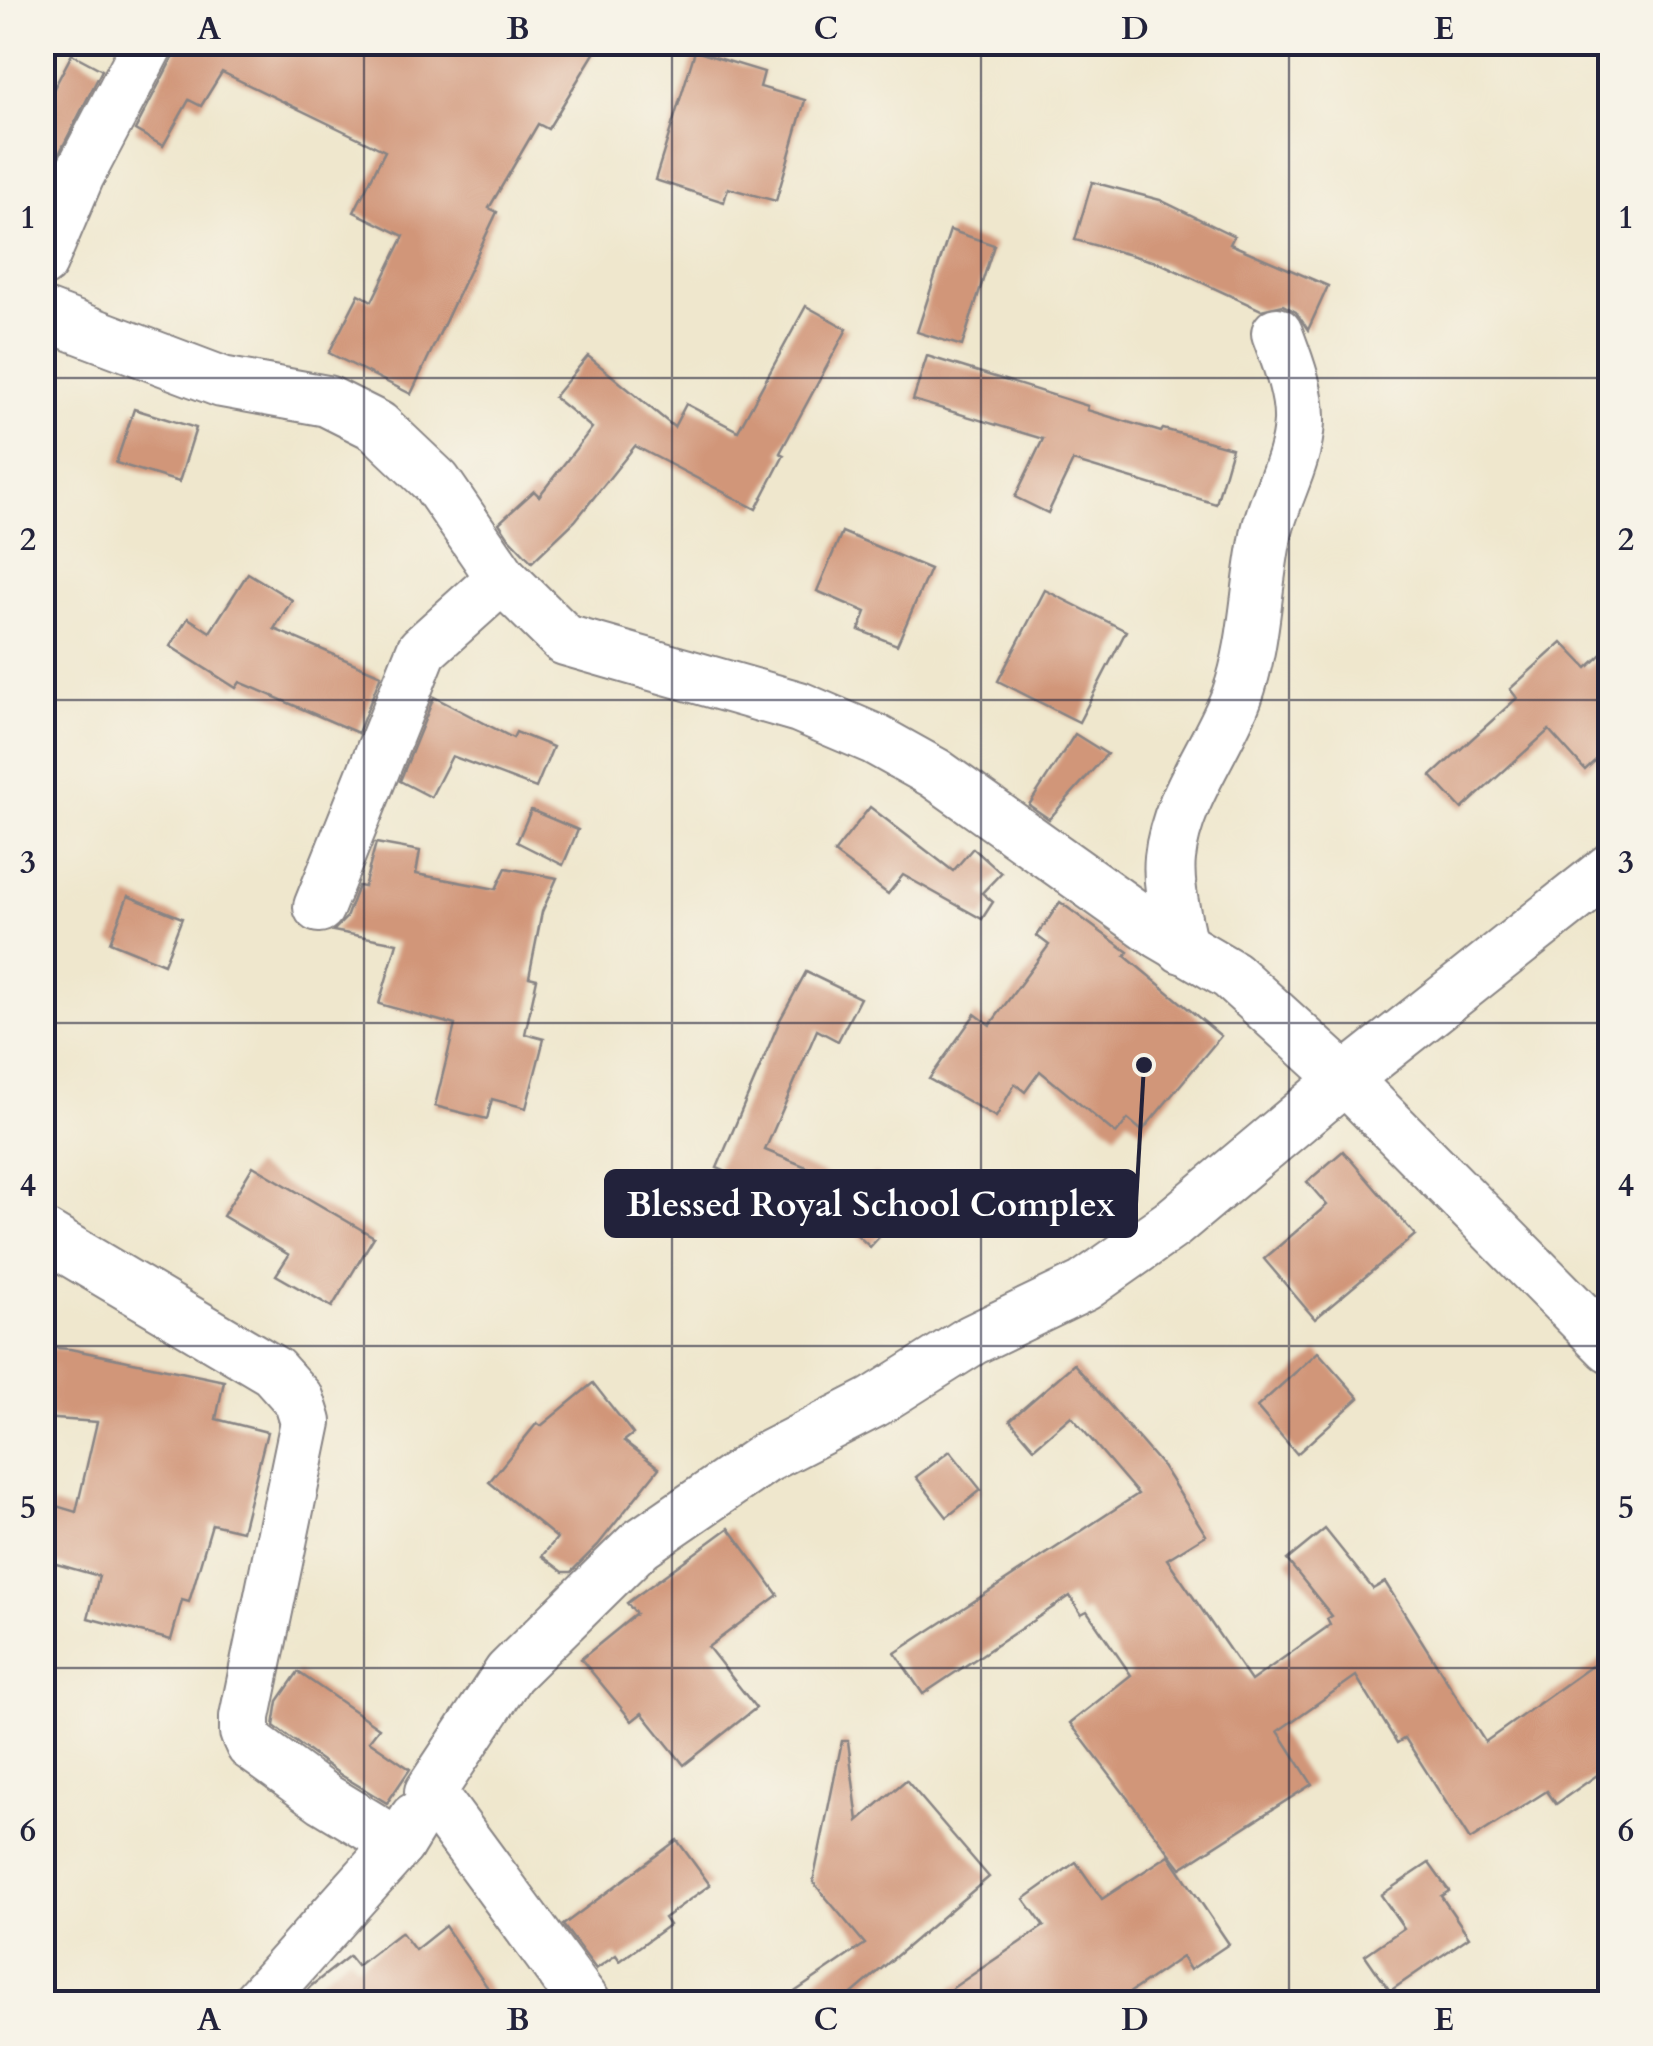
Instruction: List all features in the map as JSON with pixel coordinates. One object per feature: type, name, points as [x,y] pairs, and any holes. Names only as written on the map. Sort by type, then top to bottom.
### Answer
[{"type":"street","points":[[42,262],[79,176],[149,42]]},
{"type":"street","points":[[42,314],[222,382],[327,401],[378,426],[436,482],[502,578],[565,640],[799,707],[874,738],[935,773],[1182,948],[1231,975],[1346,1079],[1610,1347]]},
{"type":"street","points":[[1182,948],[1170,858],[1182,815],[1207,754],[1236,700],[1252,650],[1254,606],[1268,528],[1294,449],[1299,419],[1291,372],[1277,333]]},
{"type":"street","points":[[319,907],[422,650],[502,578]]},
{"type":"street","points":[[256,2004],[399,1844],[509,1673],[640,1544],[766,1458],[874,1402],[972,1340],[1084,1286],[1172,1224],[1346,1079],[1610,869]]},
{"type":"street","points":[[42,1234],[273,1371],[299,1400],[306,1422],[245,1732],[251,1745],[399,1844]]},
{"type":"street","points":[[430,1792],[586,2004]]},
{"type":"building","points":[[178,42],[601,42],[548,129],[538,124],[489,208],[497,212],[411,394],[329,353],[359,294],[372,301],[404,236],[354,212],[385,151],[222,72],[201,106],[189,100],[163,146],[135,130]]},
{"type":"building","points":[[695,51],[764,72],[760,87],[805,100],[776,201],[728,188],[724,202],[655,180]]},
{"type":"building","points":[[72,54],[102,70],[42,187],[42,111]]},
{"type":"building","points":[[1092,182],[1160,200],[1234,236],[1230,244],[1328,286],[1308,330],[1296,312],[1283,305],[1261,310],[1160,263],[1075,240]]},
{"type":"building","points":[[950,230],[994,245],[962,346],[917,332]]},
{"type":"building","points":[[806,306],[847,329],[780,453],[784,455],[756,509],[635,446],[575,521],[532,562],[509,538],[499,523],[534,491],[539,496],[592,428],[554,397],[588,356],[674,427],[686,404],[738,431]]},
{"type":"building","points":[[927,356],[1088,406],[1087,410],[1232,448],[1216,504],[1073,461],[1048,513],[1015,497],[1043,439],[913,400]]},
{"type":"building","points":[[134,409],[196,428],[179,482],[116,463]]},
{"type":"building","points":[[842,532],[930,569],[897,645],[859,630],[866,612],[817,591]]},
{"type":"building","points":[[248,573],[292,600],[274,629],[381,675],[358,733],[240,682],[236,688],[170,646],[188,618],[210,632]]},
{"type":"building","points":[[1045,590],[1126,631],[1079,722],[998,681]]},
{"type":"building","points":[[1562,642],[1587,668],[1610,647],[1610,747],[1585,770],[1549,730],[1462,809],[1431,776],[1517,698],[1510,689]]},
{"type":"building","points":[[434,697],[513,738],[516,732],[553,747],[536,788],[452,756],[431,797],[400,781]]},
{"type":"building","points":[[1075,734],[1107,754],[1049,819],[1029,805]]},
{"type":"building","points":[[870,807],[953,871],[973,848],[1001,873],[982,893],[993,902],[982,919],[903,875],[888,894],[834,853]]},
{"type":"building","points":[[531,810],[578,830],[563,865],[517,842]]},
{"type":"building","points":[[376,843],[420,851],[416,874],[496,889],[506,868],[557,878],[542,912],[529,977],[537,979],[525,1034],[544,1039],[526,1108],[492,1099],[487,1119],[435,1106],[455,1025],[379,1004],[397,943],[333,931],[346,918],[358,886],[364,887]]},
{"type":"building","points":[[128,896],[182,918],[164,964],[110,942]]},
{"type":"building","points":[[1060,902],[1128,952],[1125,956],[1221,1036],[1142,1131],[1128,1119],[1116,1134],[1040,1071],[1025,1092],[1015,1084],[996,1117],[929,1079],[975,1014],[990,1025],[1049,945],[1037,936]]},
{"type":"building","points":[[806,972],[860,998],[838,1041],[817,1030],[765,1150],[860,1189],[874,1174],[908,1205],[870,1247],[841,1220],[717,1168],[780,1020]]},
{"type":"building","points":[[1343,1151],[1415,1235],[1315,1319],[1264,1259],[1327,1205],[1307,1182]]},
{"type":"building","points":[[253,1166],[374,1237],[332,1307],[276,1275],[289,1255],[223,1216]]},
{"type":"building","points":[[42,1347],[70,1349],[224,1381],[216,1419],[267,1432],[242,1531],[212,1524],[189,1602],[182,1600],[171,1640],[88,1618],[99,1576],[42,1560],[42,1541],[53,1505],[76,1512],[97,1422],[42,1418]]},
{"type":"building","points":[[1318,1352],[1359,1398],[1297,1454],[1257,1407]]},
{"type":"building","points":[[1074,1364],[1163,1467],[1206,1535],[1167,1559],[1251,1681],[1330,1625],[1327,1619],[1332,1616],[1287,1560],[1325,1529],[1373,1589],[1385,1582],[1485,1742],[1610,1653],[1610,1766],[1556,1804],[1547,1791],[1470,1840],[1405,1738],[1397,1743],[1356,1676],[1278,1731],[1312,1784],[1181,1868],[1070,1723],[1131,1675],[1087,1611],[1081,1614],[1070,1596],[923,1694],[895,1653],[1138,1494],[1071,1416],[1034,1448],[1010,1420]]},
{"type":"building","points":[[593,1383],[633,1434],[624,1441],[659,1468],[598,1545],[571,1572],[563,1572],[542,1556],[557,1538],[489,1482],[537,1423],[541,1426]]},
{"type":"building","points":[[950,1451],[981,1490],[947,1517],[916,1477]]},
{"type":"building","points":[[729,1528],[778,1595],[708,1647],[756,1708],[684,1765],[642,1713],[632,1721],[581,1659],[636,1614],[627,1603]]},
{"type":"building","points":[[298,1672],[379,1728],[369,1741],[410,1769],[387,1803],[274,1726],[278,1701]]},
{"type":"building","points":[[842,1741],[848,1741],[858,1821],[906,1780],[989,1877],[840,2004],[777,2004],[865,1944],[813,1882]]},
{"type":"building","points":[[677,1840],[710,1885],[664,1918],[669,1925],[620,1961],[616,1955],[596,1969],[563,1925]]},
{"type":"building","points":[[1169,1855],[1229,1944],[1190,1970],[1182,1957],[1113,2004],[929,2004],[1044,1926],[1024,1899],[1076,1862],[1102,1899]]},
{"type":"building","points":[[1429,1863],[1449,1891],[1441,1896],[1469,1937],[1390,1991],[1365,1955],[1404,1928],[1381,1895]]},
{"type":"building","points":[[445,1926],[499,2004],[295,2004],[349,1956],[357,1966],[401,1932],[415,1950]]},
{"type":"place","name":"Blessed Royal School Complex","points":[[1144,1065]]}]
